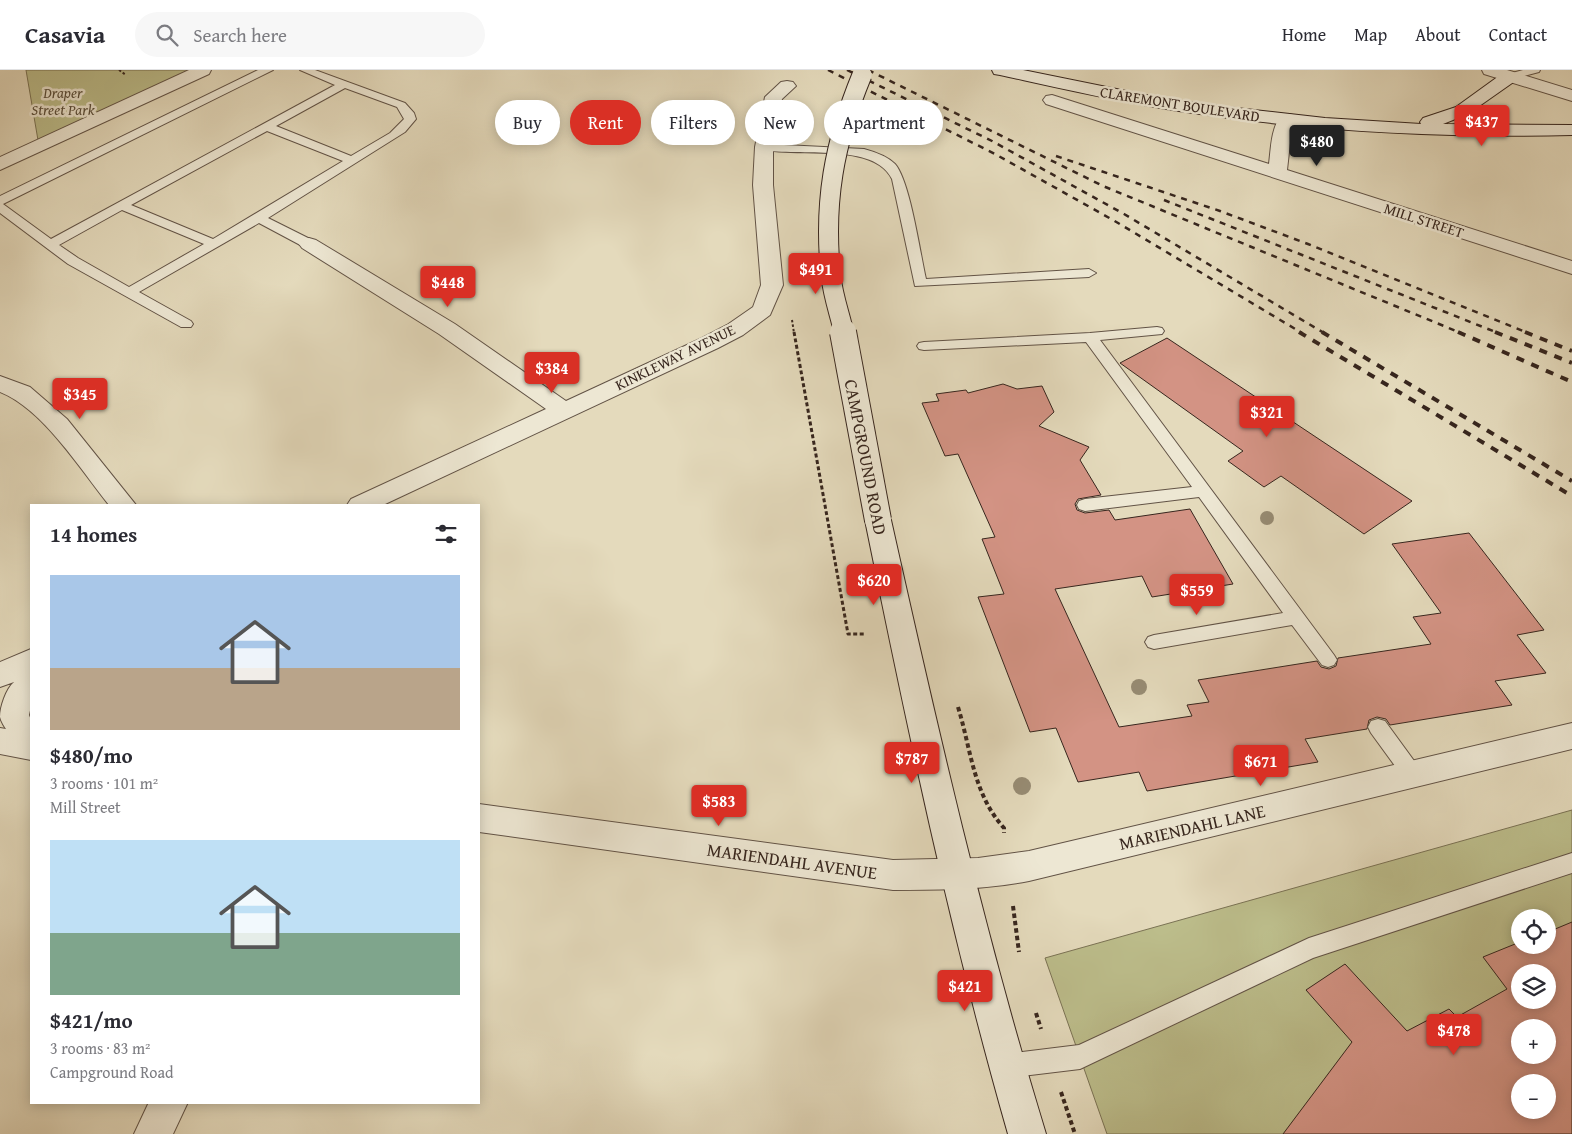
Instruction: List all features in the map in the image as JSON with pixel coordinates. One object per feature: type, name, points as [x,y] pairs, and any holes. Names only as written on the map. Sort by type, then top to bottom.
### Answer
[{"type":"street","points":[[0,164],[203,70]]},
{"type":"street","name":"CAMPGROUND ROAD","points":[[865,70],[848,109],[836,150],[828,217],[831,279],[841,319],[878,520],[912,682],[957,875],[1006,1066],[1027,1134]]},
{"type":"street","name":"CLAREMONT BOULEVARD","points":[[1000,70],[1098,92],[1287,119],[1392,127],[1504,132],[1572,130]]},
{"type":"street","points":[[1490,70],[1572,96]]},
{"type":"street","points":[[1392,127],[1432,122],[1455,115],[1475,104],[1509,77]]},
{"type":"street","name":"KINKLEWAY AVENUE","points":[[362,504],[710,343],[735,330],[762,310],[772,285],[763,185],[764,146],[774,97],[787,86]]},
{"type":"street","name":"MILL STREET","points":[[1052,100],[1572,268]]},
{"type":"street","points":[[1277,172],[1282,134],[1287,119]]},
{"type":"street","points":[[309,244],[447,329],[563,410]]},
{"type":"street","points":[[0,383],[22,392],[59,425],[122,504]]},
{"type":"street","points":[[0,675],[30,660]]},
{"type":"street","points":[[30,684],[20,694],[14,715],[30,747]]},
{"type":"street","name":"MARIENDAHL LANE","points":[[957,875],[1009,871],[1572,736]]},
{"type":"street","points":[[0,741],[30,747]]},
{"type":"street","name":"MARIENDAHL AVENUE","points":[[480,818],[893,875],[957,875]]},
{"type":"street","points":[[154,1134],[168,1104]]},
{"type":"lane","points":[[0,201],[252,76],[268,70]]},
{"type":"lane","points":[[128,294],[259,218],[352,161],[404,128],[410,118],[400,105],[306,70]]},
{"type":"lane","points":[[1509,77],[1535,70]]},
{"type":"lane","points":[[49,246],[344,84]]},
{"type":"lane","points":[[266,126],[352,161]]},
{"type":"lane","points":[[764,146],[864,153],[878,157],[893,168],[898,179],[920,283],[1090,273]]},
{"type":"lane","points":[[122,206],[214,244]]},
{"type":"lane","points":[[0,207],[49,246],[128,294],[186,324]]},
{"type":"lane","points":[[259,218],[309,244]]},
{"type":"lane","points":[[924,346],[1090,337],[1156,331]]},
{"type":"lane","points":[[1090,337],[1328,660]]},
{"type":"lane","points":[[1085,505],[1204,491]]},
{"type":"lane","points":[[1154,642],[1297,617]]},
{"type":"lane","points":[[1378,727],[1413,775]]},
{"type":"lane","points":[[1006,1066],[1080,1057],[1309,949],[1572,863]]},
{"type":"path","points":[[791,314],[848,634],[865,634]]},
{"type":"green space","name":"Draper Street Park","points":[[26,70],[203,70],[39,146]]},
{"type":"green space","points":[[1572,810],[1572,1134],[1107,1134],[1045,958]]},
{"type":"building","points":[[1167,338],[1412,501],[1364,534],[1281,476],[1264,487],[1228,461],[1243,451],[1120,363]]},
{"type":"building","points":[[1003,384],[1017,389],[1042,386],[1054,412],[1039,426],[1089,447],[1080,460],[1101,495],[1078,499],[1075,504],[1077,510],[1085,513],[1109,510],[1115,520],[1190,509],[1233,584],[1152,597],[1142,576],[1055,589],[1119,727],[1192,716],[1187,705],[1209,702],[1198,680],[1317,661],[1321,667],[1329,669],[1336,666],[1338,658],[1431,644],[1413,617],[1441,613],[1392,544],[1469,533],[1544,630],[1517,635],[1546,673],[1495,681],[1512,705],[1390,725],[1386,719],[1377,717],[1369,720],[1367,729],[1305,739],[1318,762],[1147,791],[1139,772],[1078,782],[1056,728],[1030,732],[978,597],[1004,594],[982,539],[995,537],[958,454],[945,456],[922,403],[939,401],[936,394],[966,390],[968,393]]},
{"type":"building","points":[[1572,922],[1572,1134],[1283,1134],[1352,1042],[1306,990],[1345,964],[1407,1031],[1449,1009],[1457,1017],[1507,989],[1483,957],[1511,946],[1511,954],[1556,954],[1556,929]]},
{"type":"railway","points":[[828,70],[995,154],[1113,220],[1302,333]]},
{"type":"railway","points":[[847,70],[992,141],[1124,214],[1324,333]]},
{"type":"railway","points":[[868,70],[1103,186],[1461,333]]},
{"type":"railway","points":[[1056,156],[1220,211],[1308,244],[1528,333]]},
{"type":"railway","points":[[1164,200],[1498,333]]},
{"type":"railway","points":[[1299,332],[1572,496]]},
{"type":"railway","points":[[1322,332],[1572,481]]},
{"type":"railway","points":[[1458,332],[1572,382]]},
{"type":"railway","points":[[1495,332],[1572,363]]},
{"type":"railway","points":[[1525,332],[1572,351]]}]
